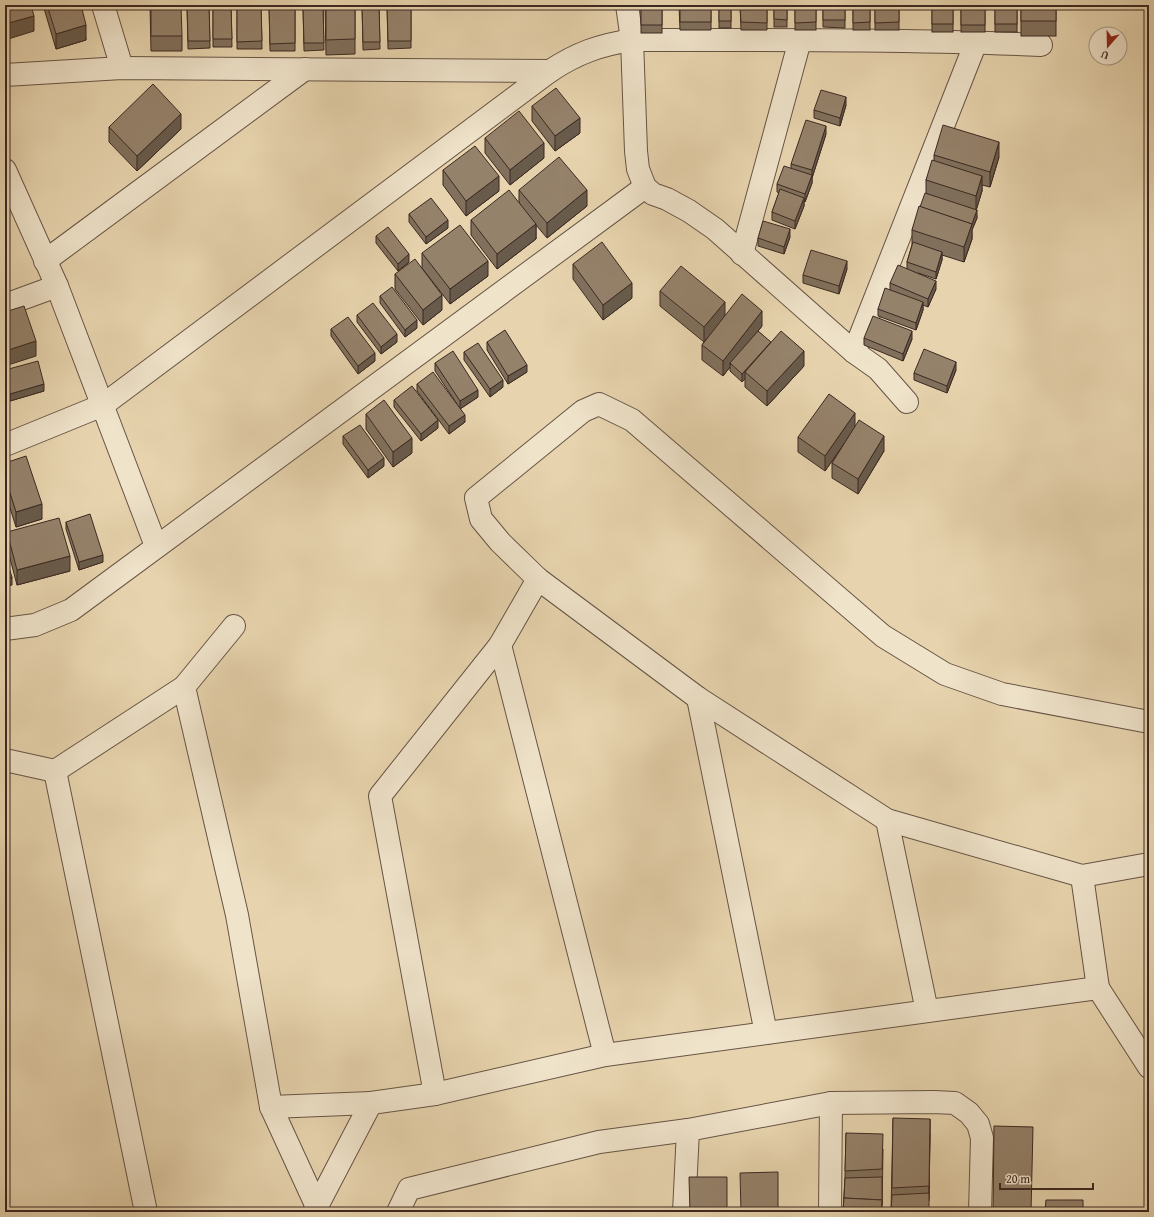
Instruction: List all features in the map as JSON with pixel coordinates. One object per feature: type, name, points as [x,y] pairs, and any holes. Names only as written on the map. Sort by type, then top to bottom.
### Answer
[{"type":"street","points":[[103,5],[122,68]]},
{"type":"street","points":[[627,5],[632,40],[636,151],[638,169],[645,187],[653,194],[668,199],[715,229],[854,352],[878,369],[907,402]]},
{"type":"street","points":[[5,445],[103,405],[550,71],[565,61],[589,50],[613,43],[632,40],[976,42],[1041,45]]},
{"type":"street","points":[[742,254],[800,40]]},
{"type":"street","points":[[854,352],[976,42]]},
{"type":"street","points":[[5,75],[122,68],[550,71]]},
{"type":"street","points":[[45,261],[305,69]]},
{"type":"street","points":[[5,170],[57,286],[156,546]]},
{"type":"street","points":[[5,629],[35,625],[71,610],[645,187]]},
{"type":"street","points":[[5,305],[57,286]]},
{"type":"street","points":[[1149,722],[1002,694],[945,674],[883,636],[632,420],[598,404],[583,411],[476,498],[481,519],[500,542],[538,579],[698,698],[887,820],[1082,876],[1149,864]]},
{"type":"street","points":[[435,1094],[380,796],[500,645],[538,579]]},
{"type":"street","points":[[5,760],[56,771],[184,687],[234,626]]},
{"type":"street","points":[[500,645],[605,1055]]},
{"type":"street","points":[[184,687],[237,915],[272,1107],[316,1209]]},
{"type":"street","points":[[698,698],[766,1033]]},
{"type":"street","points":[[56,771],[146,1212]]},
{"type":"street","points":[[887,820],[927,1011]]},
{"type":"street","points":[[1082,876],[1098,988],[1149,1067]]},
{"type":"street","points":[[272,1107],[371,1103],[435,1094],[605,1055],[1098,988]]},
{"type":"street","points":[[398,1212],[409,1190],[599,1142],[688,1130],[831,1103],[934,1102],[954,1103],[969,1113],[978,1124],[982,1138],[980,1212]]},
{"type":"street","points":[[316,1209],[371,1103]]},
{"type":"street","points":[[830,1212],[831,1103]]},
{"type":"street","points":[[684,1212],[688,1130]]},
{"type":"building","points":[[5,5],[31,5],[34,16],[5,24]]},
{"type":"building","points":[[47,5],[81,5],[86,25],[56,34]]},
{"type":"building","points":[[151,5],[181,5],[182,36],[151,36]]},
{"type":"building","points":[[187,5],[209,5],[210,41],[188,41]]},
{"type":"building","points":[[213,5],[231,5],[232,39],[213,39]]},
{"type":"building","points":[[237,5],[261,5],[262,41],[237,42]]},
{"type":"building","points":[[269,5],[295,5],[295,43],[270,44]]},
{"type":"building","points":[[326,5],[355,5],[355,39],[326,40]]},
{"type":"building","points":[[362,5],[379,5],[380,42],[363,42]]},
{"type":"building","points":[[387,5],[411,5],[411,41],[388,41]]},
{"type":"building","points":[[641,5],[662,5],[662,25],[641,25]]},
{"type":"building","points":[[680,5],[711,5],[711,22],[680,22]]},
{"type":"building","points":[[719,5],[731,5],[731,21],[719,21]]},
{"type":"building","points":[[740,5],[767,5],[767,23],[741,22]]},
{"type":"building","points":[[774,5],[787,5],[787,20],[774,19]]},
{"type":"building","points":[[795,5],[816,5],[816,22],[795,23]]},
{"type":"building","points":[[823,5],[845,5],[845,20],[823,20]]},
{"type":"building","points":[[853,5],[870,5],[870,22],[853,23]]},
{"type":"building","points":[[875,5],[899,5],[899,22],[875,23]]},
{"type":"building","points":[[932,5],[953,5],[953,24],[932,24]]},
{"type":"building","points":[[961,5],[985,5],[985,25],[961,25]]},
{"type":"building","points":[[995,5],[1017,5],[1017,24],[995,24]]},
{"type":"building","points":[[1021,5],[1056,5],[1056,21],[1021,21]]},
{"type":"building","points":[[303,8],[323,8],[324,43],[304,43]]},
{"type":"building","points":[[153,84],[181,114],[137,156],[109,127]]},
{"type":"building","points":[[556,88],[580,118],[555,136],[532,106]]},
{"type":"building","points":[[821,90],[846,97],[840,118],[814,110]]},
{"type":"building","points":[[519,111],[544,143],[510,170],[485,138]]},
{"type":"building","points":[[806,120],[826,126],[812,170],[791,164]]},
{"type":"building","points":[[943,125],[999,142],[990,172],[934,155]]},
{"type":"building","points":[[475,146],[499,176],[466,201],[443,170]]},
{"type":"building","points":[[559,157],[587,190],[547,223],[519,190]]},
{"type":"building","points":[[932,160],[982,176],[976,196],[926,180]]},
{"type":"building","points":[[784,166],[812,175],[805,194],[777,184]]},
{"type":"building","points":[[780,189],[804,198],[795,221],[772,212]]},
{"type":"building","points":[[509,190],[536,224],[497,254],[471,220]]},
{"type":"building","points":[[925,193],[977,210],[972,224],[920,207]]},
{"type":"building","points":[[431,198],[448,220],[426,237],[409,214]]},
{"type":"building","points":[[919,206],[972,224],[964,247],[912,230]]},
{"type":"building","points":[[763,221],[790,229],[784,247],[758,238]]},
{"type":"building","points":[[460,225],[488,261],[450,289],[422,253]]},
{"type":"building","points":[[388,227],[409,254],[398,264],[376,236]]},
{"type":"building","points":[[602,242],[632,283],[603,305],[573,264]]},
{"type":"building","points":[[913,242],[942,252],[936,272],[907,262]]},
{"type":"building","points":[[811,250],[847,261],[839,286],[803,275]]},
{"type":"building","points":[[415,259],[442,295],[423,310],[395,274]]},
{"type":"building","points":[[898,265],[936,281],[928,299],[890,283]]},
{"type":"building","points":[[681,266],[725,302],[704,327],[660,291]]},
{"type":"building","points":[[392,287],[417,320],[405,330],[380,296]]},
{"type":"building","points":[[885,288],[923,302],[916,323],[878,309]]},
{"type":"building","points":[[742,294],[762,311],[723,361],[702,345]]},
{"type":"building","points":[[373,303],[397,334],[381,347],[357,315]]},
{"type":"building","points":[[24,306],[36,341],[5,351],[5,312]]},
{"type":"building","points":[[873,316],[912,331],[903,354],[864,338]]},
{"type":"building","points":[[348,317],[375,353],[358,366],[331,329]]},
{"type":"building","points":[[505,330],[527,365],[508,376],[487,342]]},
{"type":"building","points":[[758,331],[771,342],[742,374],[730,363]]},
{"type":"building","points":[[781,331],[804,351],[767,391],[745,372]]},
{"type":"building","points":[[478,343],[503,380],[490,389],[464,352]]},
{"type":"building","points":[[924,349],[956,362],[947,386],[914,373]]},
{"type":"building","points":[[453,351],[478,390],[460,401],[435,363]]},
{"type":"building","points":[[38,361],[44,384],[10,394],[5,377],[5,370]]},
{"type":"building","points":[[433,372],[465,415],[449,426],[417,384]]},
{"type":"building","points":[[412,386],[438,420],[421,434],[394,400]]},
{"type":"building","points":[[829,394],[855,413],[825,456],[798,437]]},
{"type":"building","points":[[384,400],[412,438],[393,452],[366,414]]},
{"type":"building","points":[[859,420],[884,436],[858,479],[832,463]]},
{"type":"building","points":[[360,425],[384,458],[368,470],[343,436]]},
{"type":"building","points":[[26,456],[42,504],[16,512],[5,477],[5,463]]},
{"type":"building","points":[[5,511],[8,520],[5,521]]},
{"type":"building","points":[[90,514],[103,555],[79,562],[66,522]]},
{"type":"building","points":[[59,518],[70,556],[17,570],[7,532]]},
{"type":"building","points":[[5,556],[12,577],[5,579]]},
{"type":"building","points":[[893,1118],[930,1119],[929,1186],[892,1188]]},
{"type":"building","points":[[994,1126],[1033,1127],[1031,1212],[993,1212]]},
{"type":"building","points":[[846,1133],[883,1134],[882,1169],[845,1171]]},
{"type":"building","points":[[778,1172],[778,1212],[741,1212],[740,1173]]},
{"type":"building","points":[[689,1177],[727,1177],[727,1212],[690,1212]]},
{"type":"building","points":[[882,1177],[882,1200],[844,1198],[845,1178]]},
{"type":"building","points":[[929,1193],[929,1212],[891,1212],[892,1195]]},
{"type":"building","points":[[844,1198],[882,1200],[881,1212],[843,1212]]},
{"type":"building","points":[[1046,1200],[1083,1200],[1083,1212],[1045,1212]]}]
